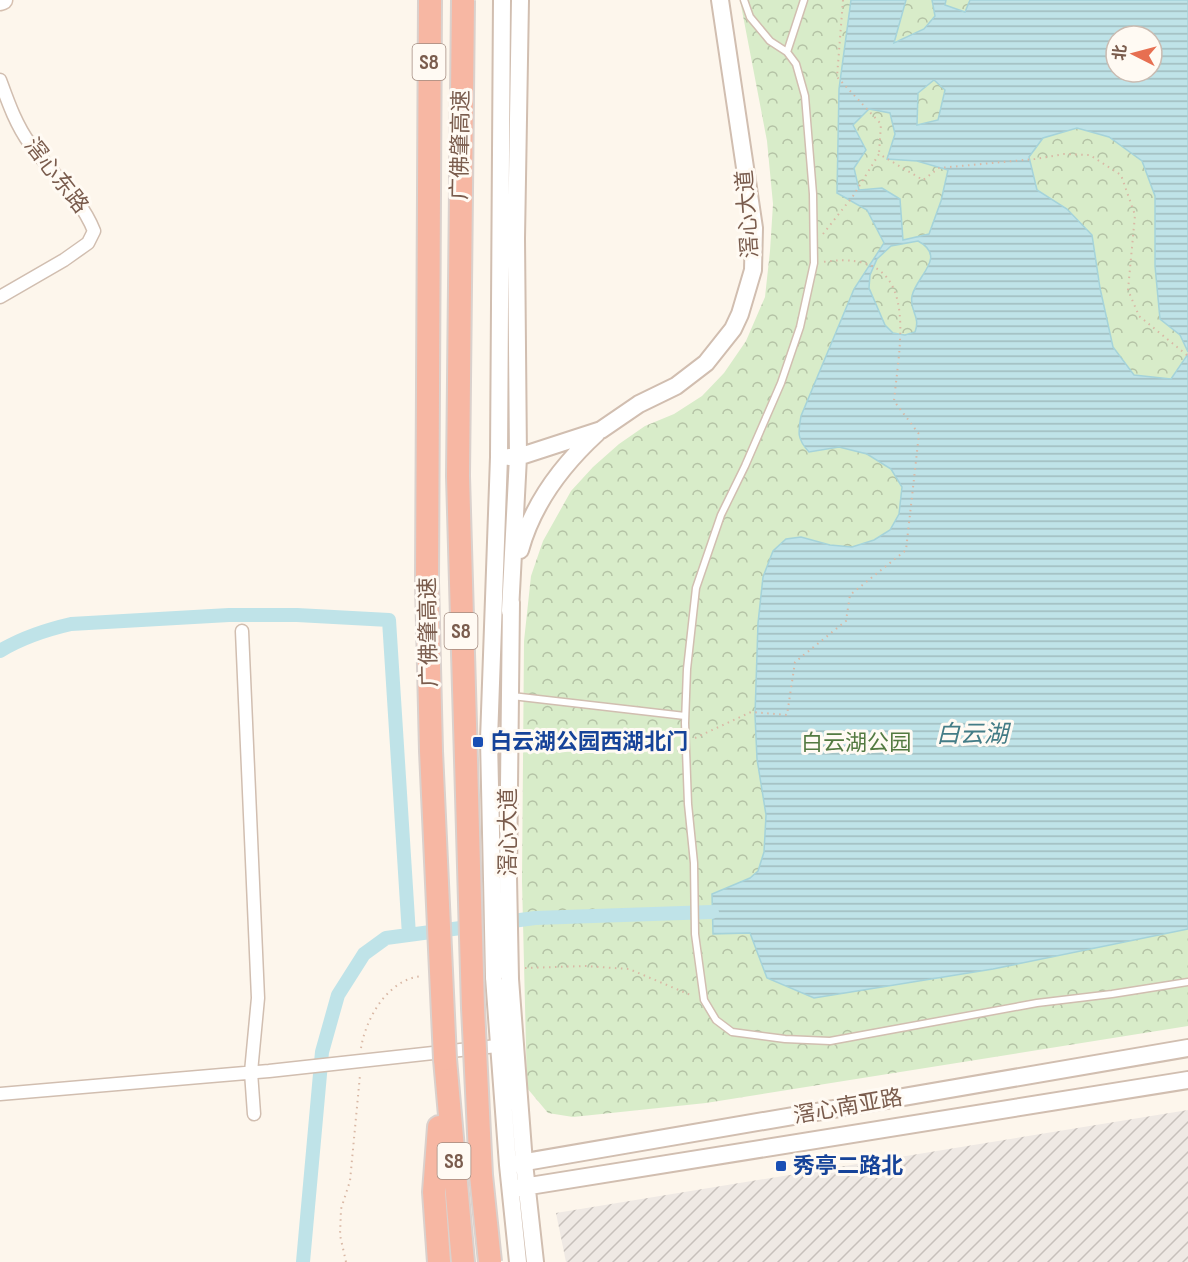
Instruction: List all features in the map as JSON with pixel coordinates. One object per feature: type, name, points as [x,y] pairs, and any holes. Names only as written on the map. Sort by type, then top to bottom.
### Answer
[{"type":"highway","name":"广佛肇高速","points":[[430,0],[428,593],[431,751],[445,1059],[462,1262]]},
{"type":"highway","name":"广佛肇高速","points":[[463,0],[459,555],[473,1020],[481,1175],[490,1262]]},
{"type":"highway","points":[[439,1262],[435,1192],[445,1059]]},
{"type":"street","name":"滘心大道","points":[[502,0],[499,457],[489,740],[500,878],[506,1045],[516,1164],[535,1262]]},
{"type":"street","points":[[510,611],[518,457],[516,238],[520,0]]},
{"type":"street","name":"滘心大道","points":[[500,878],[509,695],[510,611],[517,558],[534,510],[569,461],[601,430],[639,404],[676,386],[706,363],[733,329],[748,291],[755,250],[754,228],[720,0]]},
{"type":"street","name":"滘心东路","points":[[0,80],[11,110],[28,142],[88,215],[94,231],[87,243],[80,249],[0,297]]},
{"type":"street","name":"滘心大道","points":[[499,457],[518,457],[601,430]]},
{"type":"street","points":[[242,631],[258,998],[251,1072],[254,1114]]},
{"type":"street","points":[[0,1094],[269,1071],[506,1045]]},
{"type":"street","name":"滘心南亚路","points":[[516,1164],[1188,1048]]},
{"type":"street","name":"滘心南亚路","points":[[519,1188],[1188,1080]]},
{"type":"street","name":"滘心大道","points":[[518,1262],[519,1188]]},
{"type":"lane","points":[[744,0],[750,17],[770,41],[787,52],[796,64],[805,96],[813,194],[814,263],[801,327],[782,383],[721,514],[696,588],[687,669],[685,716],[695,934],[704,1000],[716,1020],[732,1032],[785,1039],[830,1041],[1037,1003],[1112,994],[1188,981]]},
{"type":"lane","points":[[787,52],[804,0]]},
{"type":"lane","points":[[493,611],[510,611]]},
{"type":"lane","points":[[509,695],[685,716]]},
{"type":"path","points":[[814,246],[853,196],[879,154],[881,123],[837,77],[843,0]]},
{"type":"path","points":[[879,154],[923,180],[939,168],[1064,154],[1090,155],[1121,175],[1135,216],[1128,291],[1139,316],[1188,356]]},
{"type":"path","points":[[686,743],[752,712],[788,715],[795,662],[846,621],[850,595],[906,550],[920,434],[894,401],[901,329],[899,299],[890,281],[866,263],[852,260],[814,263]]},
{"type":"shaded area","points":[[1188,1110],[1188,1262],[566,1262],[556,1213]]},
{"type":"green space","name":"白云湖公园","points":[[740,0],[1188,0],[1188,1026],[706,1103],[573,1117],[548,1113],[527,1088],[522,881],[524,641],[531,576],[543,541],[571,491],[619,444],[645,426],[674,414],[702,396],[724,373],[746,341],[765,297],[773,204],[767,141]]},
{"type":"water","name":"白云湖","points":[[851,0],[906,0],[894,43],[924,29],[935,16],[932,0],[946,0],[945,5],[965,12],[970,0],[1188,0],[1188,352],[1180,335],[1160,319],[1155,266],[1155,196],[1142,161],[1109,137],[1077,128],[1043,138],[1029,157],[1037,190],[1067,209],[1092,235],[1100,288],[1113,347],[1134,375],[1171,379],[1188,354],[1188,929],[993,969],[814,998],[767,978],[750,933],[713,934],[712,894],[750,878],[758,871],[764,852],[766,815],[757,759],[755,715],[758,623],[763,577],[773,551],[786,539],[801,537],[830,545],[852,547],[874,540],[890,530],[899,514],[902,487],[891,469],[867,454],[839,447],[809,452],[799,436],[801,416],[854,289],[884,243],[867,210],[837,193],[839,89]],"holes":[[[934,80],[945,90],[938,120],[917,125],[918,93]],[[869,109],[890,113],[895,134],[887,159],[917,161],[948,170],[941,201],[929,234],[903,240],[900,199],[882,188],[859,190],[854,168],[866,150],[853,125]],[[918,241],[927,247],[930,260],[912,296],[912,306],[917,322],[915,332],[905,335],[893,333],[885,325],[869,288],[870,275],[877,259],[891,246]]]},
{"type":"waterway","points":[[0,651],[34,634],[71,624],[229,615],[297,615],[389,620],[409,935]]},
{"type":"waterway","points":[[303,1262],[322,1052],[338,995],[364,954],[386,938],[535,918],[712,912]]},
{"type":"place","name":"白云湖公园西湖北门","points":[[478,742]]},
{"type":"place","name":"秀亭二路北","points":[[781,1166]]}]
